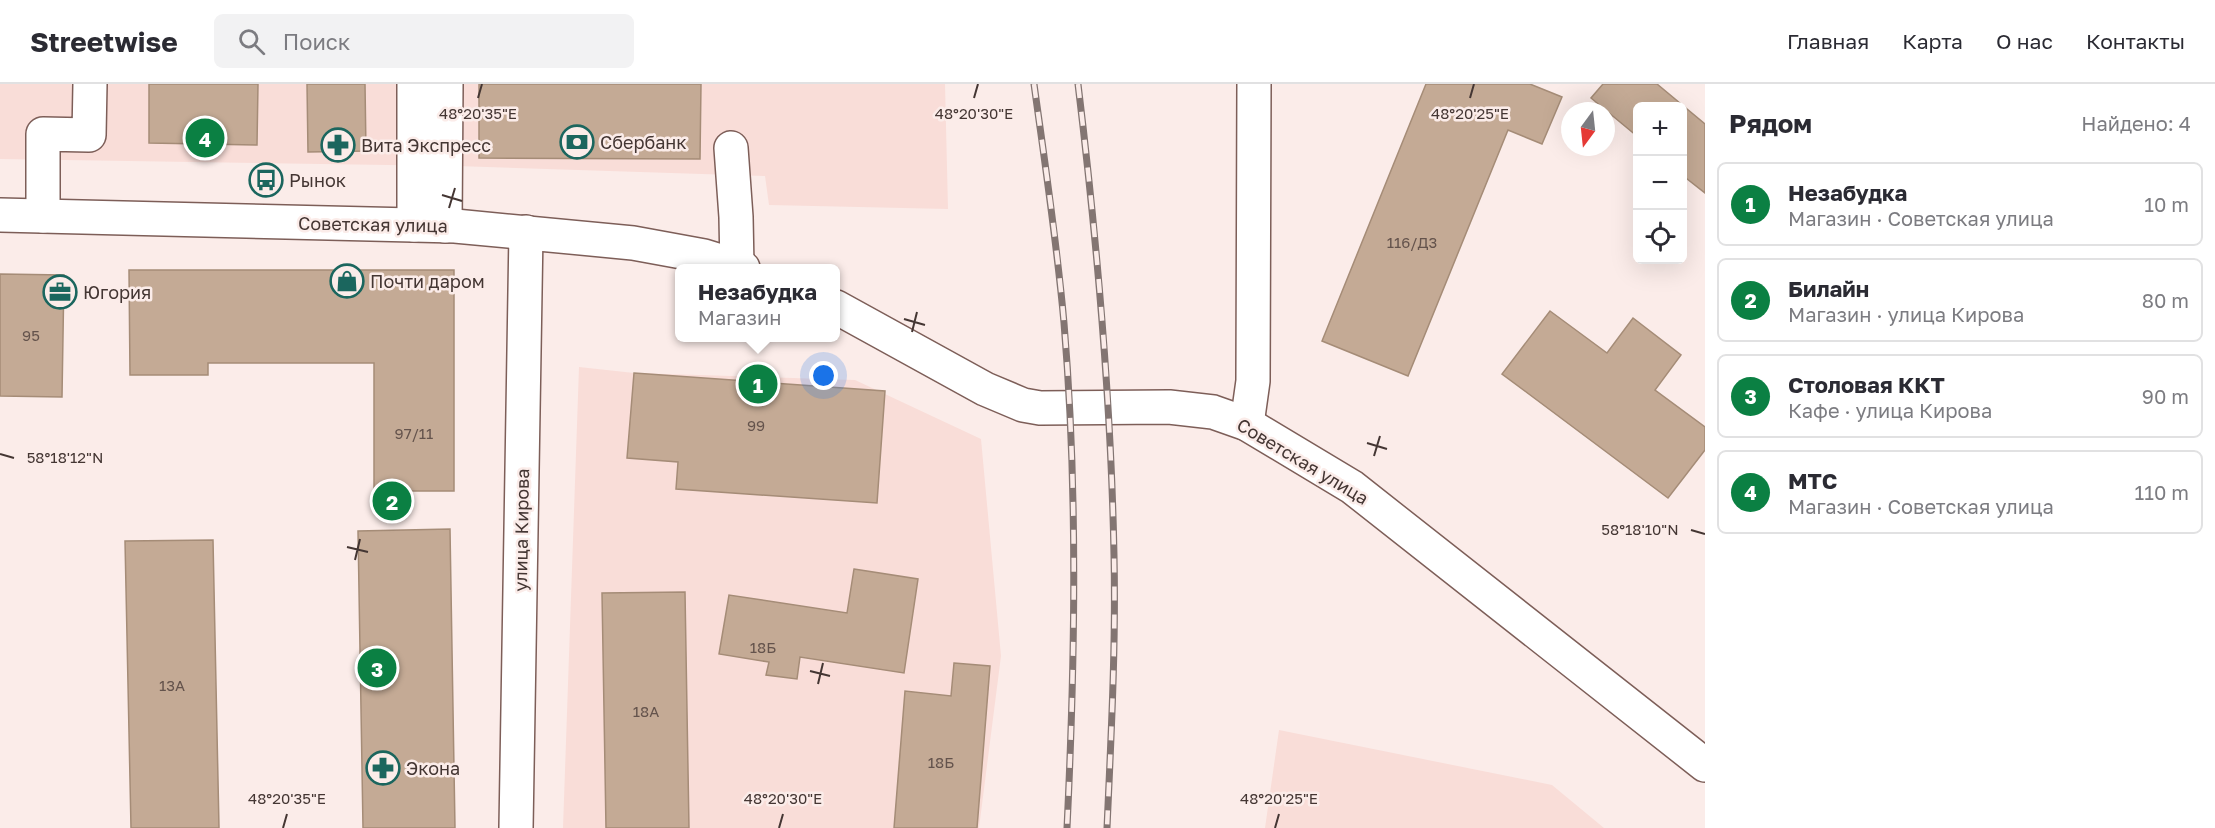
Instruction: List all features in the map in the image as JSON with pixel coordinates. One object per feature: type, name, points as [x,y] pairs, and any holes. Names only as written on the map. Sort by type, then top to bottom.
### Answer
[{"type":"main road","points":[[43,216],[43,134],[89,135],[90,84]]},
{"type":"main road","points":[[414,84],[430,226]]},
{"type":"main road","points":[[430,226],[446,84]]},
{"type":"main road","points":[[1247,424],[1253,381],[1254,84]]},
{"type":"main road","points":[[731,148],[740,264]]},
{"type":"main road","name":"Советская улица","points":[[0,215],[430,226],[526,232],[633,243],[704,256],[728,264]]},
{"type":"main road","name":"улица Кирова","points":[[516,828],[526,232]]},
{"type":"main road","name":"Советская улица","points":[[840,309],[985,389],[1023,405],[1040,408],[1169,407],[1213,412],[1247,424],[1353,487],[1705,765]]},
{"type":"shaded area","points":[[0,84],[945,84],[948,209],[769,205],[765,176],[456,166],[0,159]]},
{"type":"shaded area","points":[[579,367],[634,373],[855,380],[981,439],[1001,656],[979,828],[563,828]]},
{"type":"shaded area","points":[[1279,730],[1552,785],[1604,828],[1265,828]]},
{"type":"building","points":[[149,84],[258,84],[257,145],[149,143]]},
{"type":"building","points":[[307,84],[365,84],[366,151],[308,152]]},
{"type":"building","points":[[479,84],[701,84],[700,159],[479,158]]},
{"type":"building","points":[[1426,84],[1530,84],[1562,97],[1542,144],[1508,130],[1408,376],[1322,341]]},
{"type":"building","points":[[1603,84],[1657,84],[1679,102],[1633,102],[1633,133],[1615,118],[1615,102],[1596,102],[1591,98]]},
{"type":"building","points":[[1687,109],[1705,124],[1705,193],[1687,179]]},
{"type":"building","points":[[129,270],[454,270],[454,491],[374,491],[374,363],[208,363],[208,375],[130,375]]},
{"type":"building","points":[[0,274],[64,275],[62,397],[0,396]]},
{"type":"building","points":[[1550,311],[1607,353],[1633,318],[1681,355],[1655,390],[1705,427],[1705,450],[1668,498],[1502,374]]},
{"type":"building","points":[[634,373],[885,391],[877,503],[676,489],[678,462],[627,458]]},
{"type":"building","points":[[450,529],[455,828],[363,828],[358,531]]},
{"type":"building","points":[[213,540],[219,828],[131,828],[125,541]]},
{"type":"building","points":[[854,569],[918,579],[904,673],[800,657],[797,679],[766,675],[769,662],[719,654],[729,595],[847,613]]},
{"type":"building","points":[[685,592],[689,828],[606,828],[602,593]]},
{"type":"building","points":[[954,663],[990,666],[977,828],[894,828],[905,691],[951,696]]},
{"type":"railway","points":[[1034,84],[1061,293],[1072,449],[1074,576],[1067,828]]},
{"type":"railway","points":[[1078,84],[1102,320],[1110,437],[1114,623],[1107,828]]},
{"type":"place","name":"МТС","points":[[205,138]]},
{"type":"place","name":"Сбербанк","points":[[577,142]]},
{"type":"place","name":"Вита Экспресс","points":[[338,145]]},
{"type":"place","name":"Рынок","points":[[266,180]]},
{"type":"place","name":"Почти даром","points":[[347,281]]},
{"type":"place","name":"Югория","points":[[60,292]]},
{"type":"place","name":"Незабудка","points":[[758,384]]},
{"type":"place","name":"Билайн","points":[[392,501]]},
{"type":"place","name":"Столовая ККТ","points":[[377,668]]},
{"type":"place","name":"Экона","points":[[383,768]]}]
